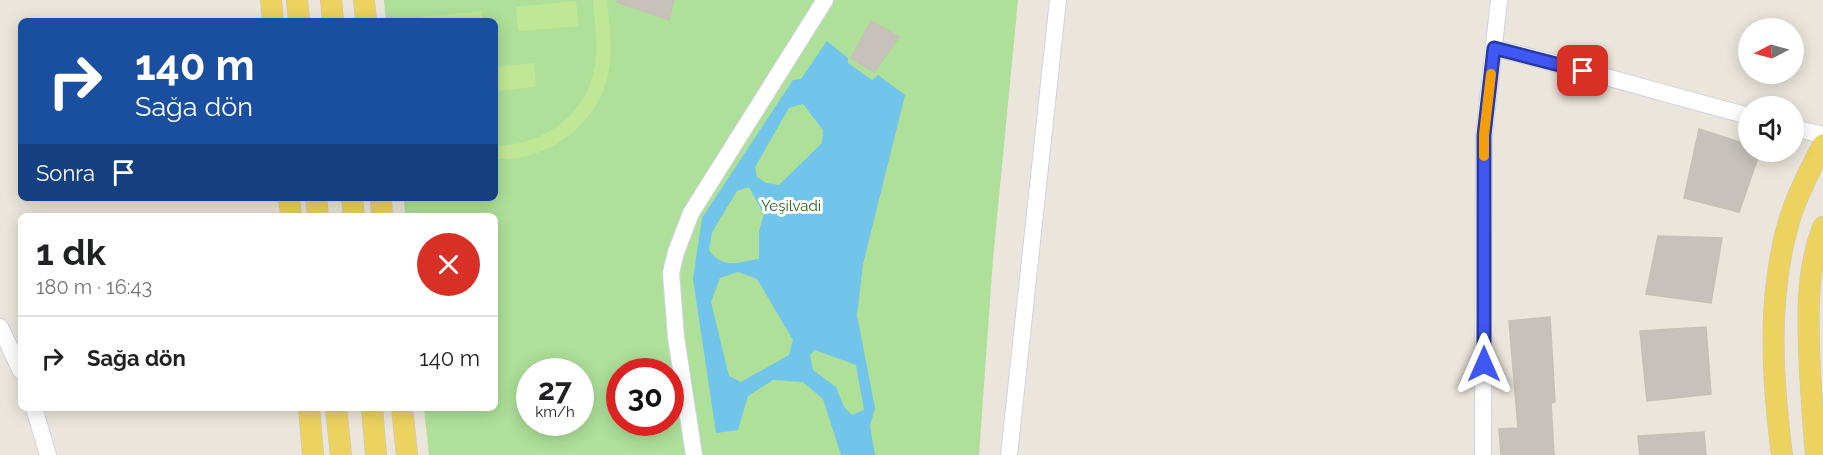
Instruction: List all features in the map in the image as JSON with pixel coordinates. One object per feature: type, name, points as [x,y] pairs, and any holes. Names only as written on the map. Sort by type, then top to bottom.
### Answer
[{"type":"main road","points":[[271,0],[273,18]]},
{"type":"main road","points":[[297,0],[299,18]]},
{"type":"main road","points":[[331,0],[333,18]]},
{"type":"main road","points":[[364,0],[366,18]]},
{"type":"main road","points":[[1782,455],[1774,380],[1773,318],[1779,266],[1790,220],[1806,178],[1823,145]]},
{"type":"main road","points":[[1816,455],[1808,301],[1812,268],[1823,227]]},
{"type":"main road","points":[[309,411],[313,455]]},
{"type":"main road","points":[[336,411],[341,455]]},
{"type":"main road","points":[[372,411],[376,455]]},
{"type":"main road","points":[[402,411],[407,455]]},
{"type":"street","points":[[694,455],[676,337],[671,273],[675,252],[691,213],[825,0]]},
{"type":"street","points":[[1010,455],[1058,0]]},
{"type":"street","points":[[1483,455],[1484,135],[1499,0]]},
{"type":"street","points":[[1494,48],[1738,113]]},
{"type":"street","points":[[1804,130],[1823,135]]},
{"type":"street","points":[[0,327],[18,365]]},
{"type":"street","points":[[35,411],[48,455]]},
{"type":"green space","name":"Yeşilvadi","points":[[384,0],[1018,0],[993,259],[979,455],[429,455],[424,411],[498,411],[498,213],[405,213],[404,201],[498,201],[498,18],[386,18]]},
{"type":"green space","points":[[593,0],[607,0],[611,43],[609,70],[604,89],[595,107],[569,136],[552,146],[534,154],[498,159],[498,146],[514,144],[549,132],[576,108],[593,76],[596,35]]},
{"type":"green space","points":[[576,1],[579,26],[518,31],[516,7]]},
{"type":"green space","points":[[482,11],[482,18],[421,17]]},
{"type":"green space","points":[[534,63],[536,87],[498,91],[498,67]]},
{"type":"water","points":[[827,41],[848,58],[848,63],[872,80],[878,75],[905,95],[863,264],[857,315],[875,408],[870,426],[875,455],[841,455],[823,399],[803,382],[773,380],[748,396],[738,430],[716,433],[693,279],[702,218],[793,80],[801,79]],"holes":[[[803,104],[823,130],[822,143],[779,185],[766,183],[757,177],[755,167],[789,108]],[[749,187],[764,214],[759,231],[759,259],[731,263],[720,260],[709,250],[712,232],[737,191]],[[738,272],[757,279],[793,340],[789,355],[741,382],[729,376],[711,302],[720,278]],[[815,350],[856,365],[864,410],[852,415],[844,407],[836,387],[813,370],[810,355]]]},
{"type":"building","points":[[618,0],[674,0],[669,20],[617,2]]},
{"type":"building","points":[[871,21],[899,37],[874,72],[851,58]]},
{"type":"building","points":[[1699,129],[1738,141],[1738,162],[1756,162],[1739,212],[1684,198]]},
{"type":"building","points":[[1658,236],[1722,238],[1711,303],[1646,294]]},
{"type":"building","points":[[1550,317],[1555,402],[1551,403],[1554,455],[1501,455],[1499,429],[1518,428],[1509,321]]},
{"type":"building","points":[[1706,327],[1711,394],[1647,401],[1640,331]]},
{"type":"building","points":[[1704,432],[1706,455],[1640,455],[1638,436]]},
{"type":"slow traffic","points":[[1484,156],[1491,74]]},
{"type":"route","points":[[1484,364],[1484,135],[1494,48],[1583,71]]}]
